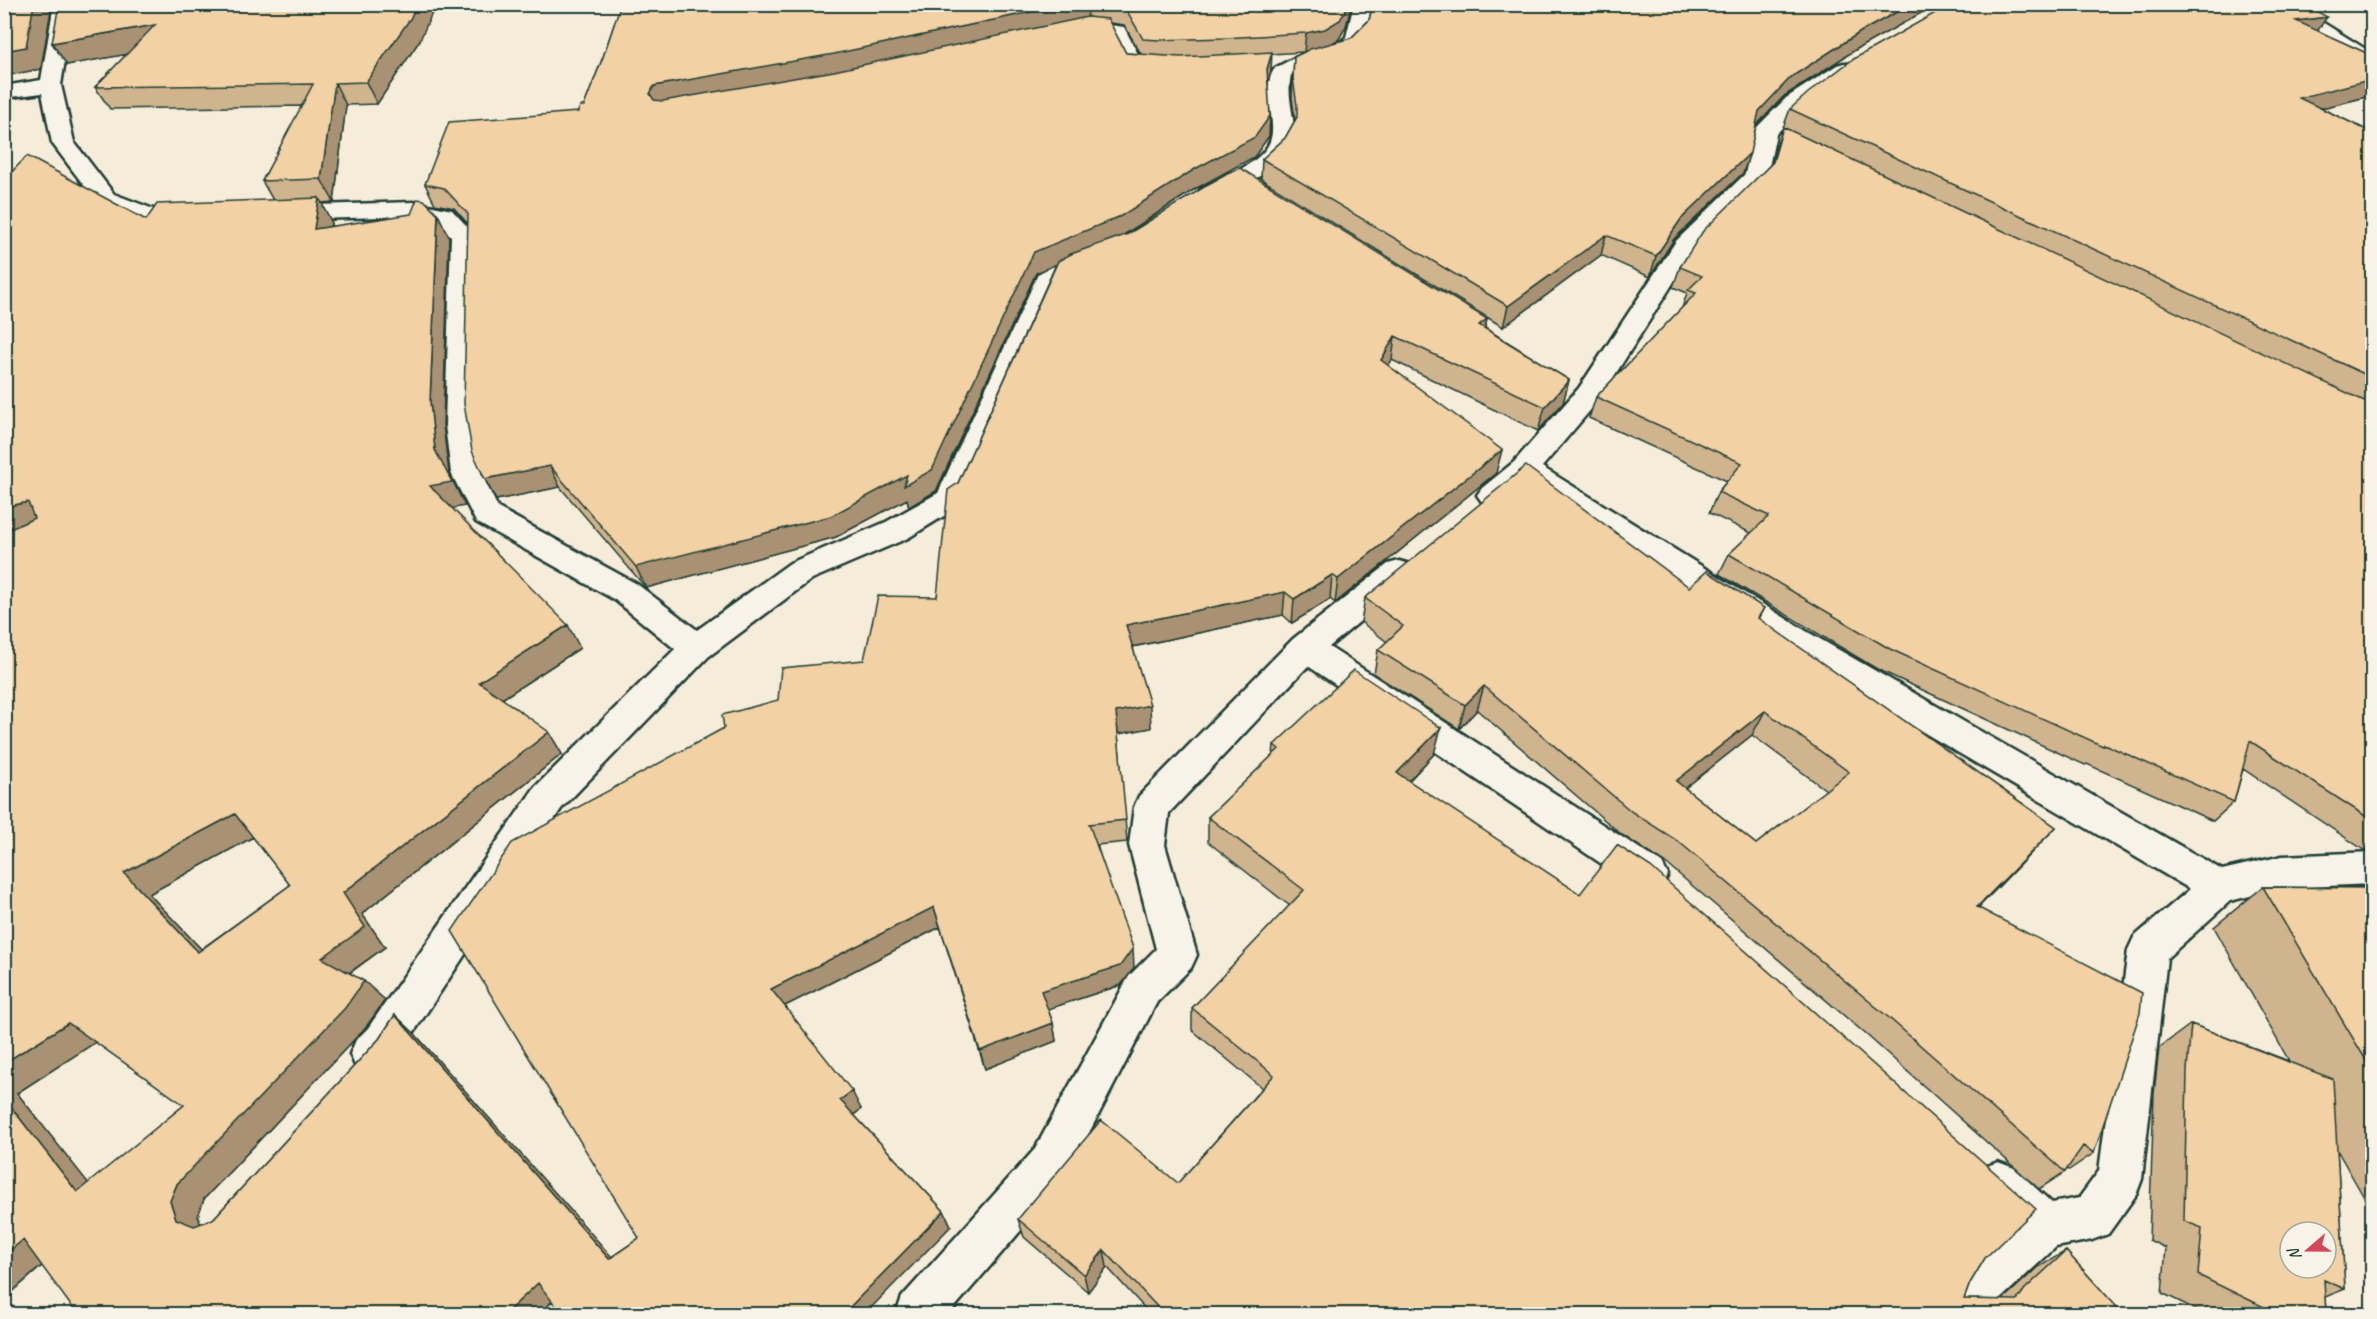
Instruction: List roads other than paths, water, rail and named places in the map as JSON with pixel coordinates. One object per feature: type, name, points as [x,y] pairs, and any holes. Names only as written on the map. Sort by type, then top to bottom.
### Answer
[{"type":"street","points":[[64,4],[51,85],[63,143],[106,199],[153,217],[212,215]]},
{"type":"street","points":[[1265,63],[1300,62],[1341,52],[1355,39],[1364,4]]},
{"type":"street","points":[[2279,4],[2373,62]]},
{"type":"street","points":[[1054,36],[1088,28],[1117,31],[1134,66],[1182,67]]},
{"type":"street","points":[[1469,514],[1524,469],[1579,388],[1685,246],[1756,176],[1794,103],[1872,51]]},
{"type":"street","points":[[1188,208],[1217,189],[1251,186],[1260,168],[1280,145],[1284,131],[1277,87],[1282,72],[1300,62]]},
{"type":"street","points":[[4,92],[51,85]]},
{"type":"street","points":[[260,214],[414,209],[444,215],[463,235],[459,425],[466,473],[487,515],[626,592],[696,648]]},
{"type":"street","points":[[351,1077],[383,1042],[548,798],[696,648],[801,571],[897,530],[950,499],[1047,279],[1063,270],[1119,250]]},
{"type":"street","points":[[1524,469],[1794,640],[2219,887]]},
{"type":"street","points":[[919,1314],[1050,1164],[1143,989],[1177,955],[1148,845],[1152,807],[1305,648],[1424,551]]},
{"type":"street","points":[[1305,648],[1653,878],[1678,900]]},
{"type":"street","points":[[1963,1314],[1979,1288],[2045,1227],[2092,1218],[2121,1179],[2148,950],[2219,887],[2282,872],[2373,868]]},
{"type":"street","points":[[1975,1164],[2045,1227]]}]
